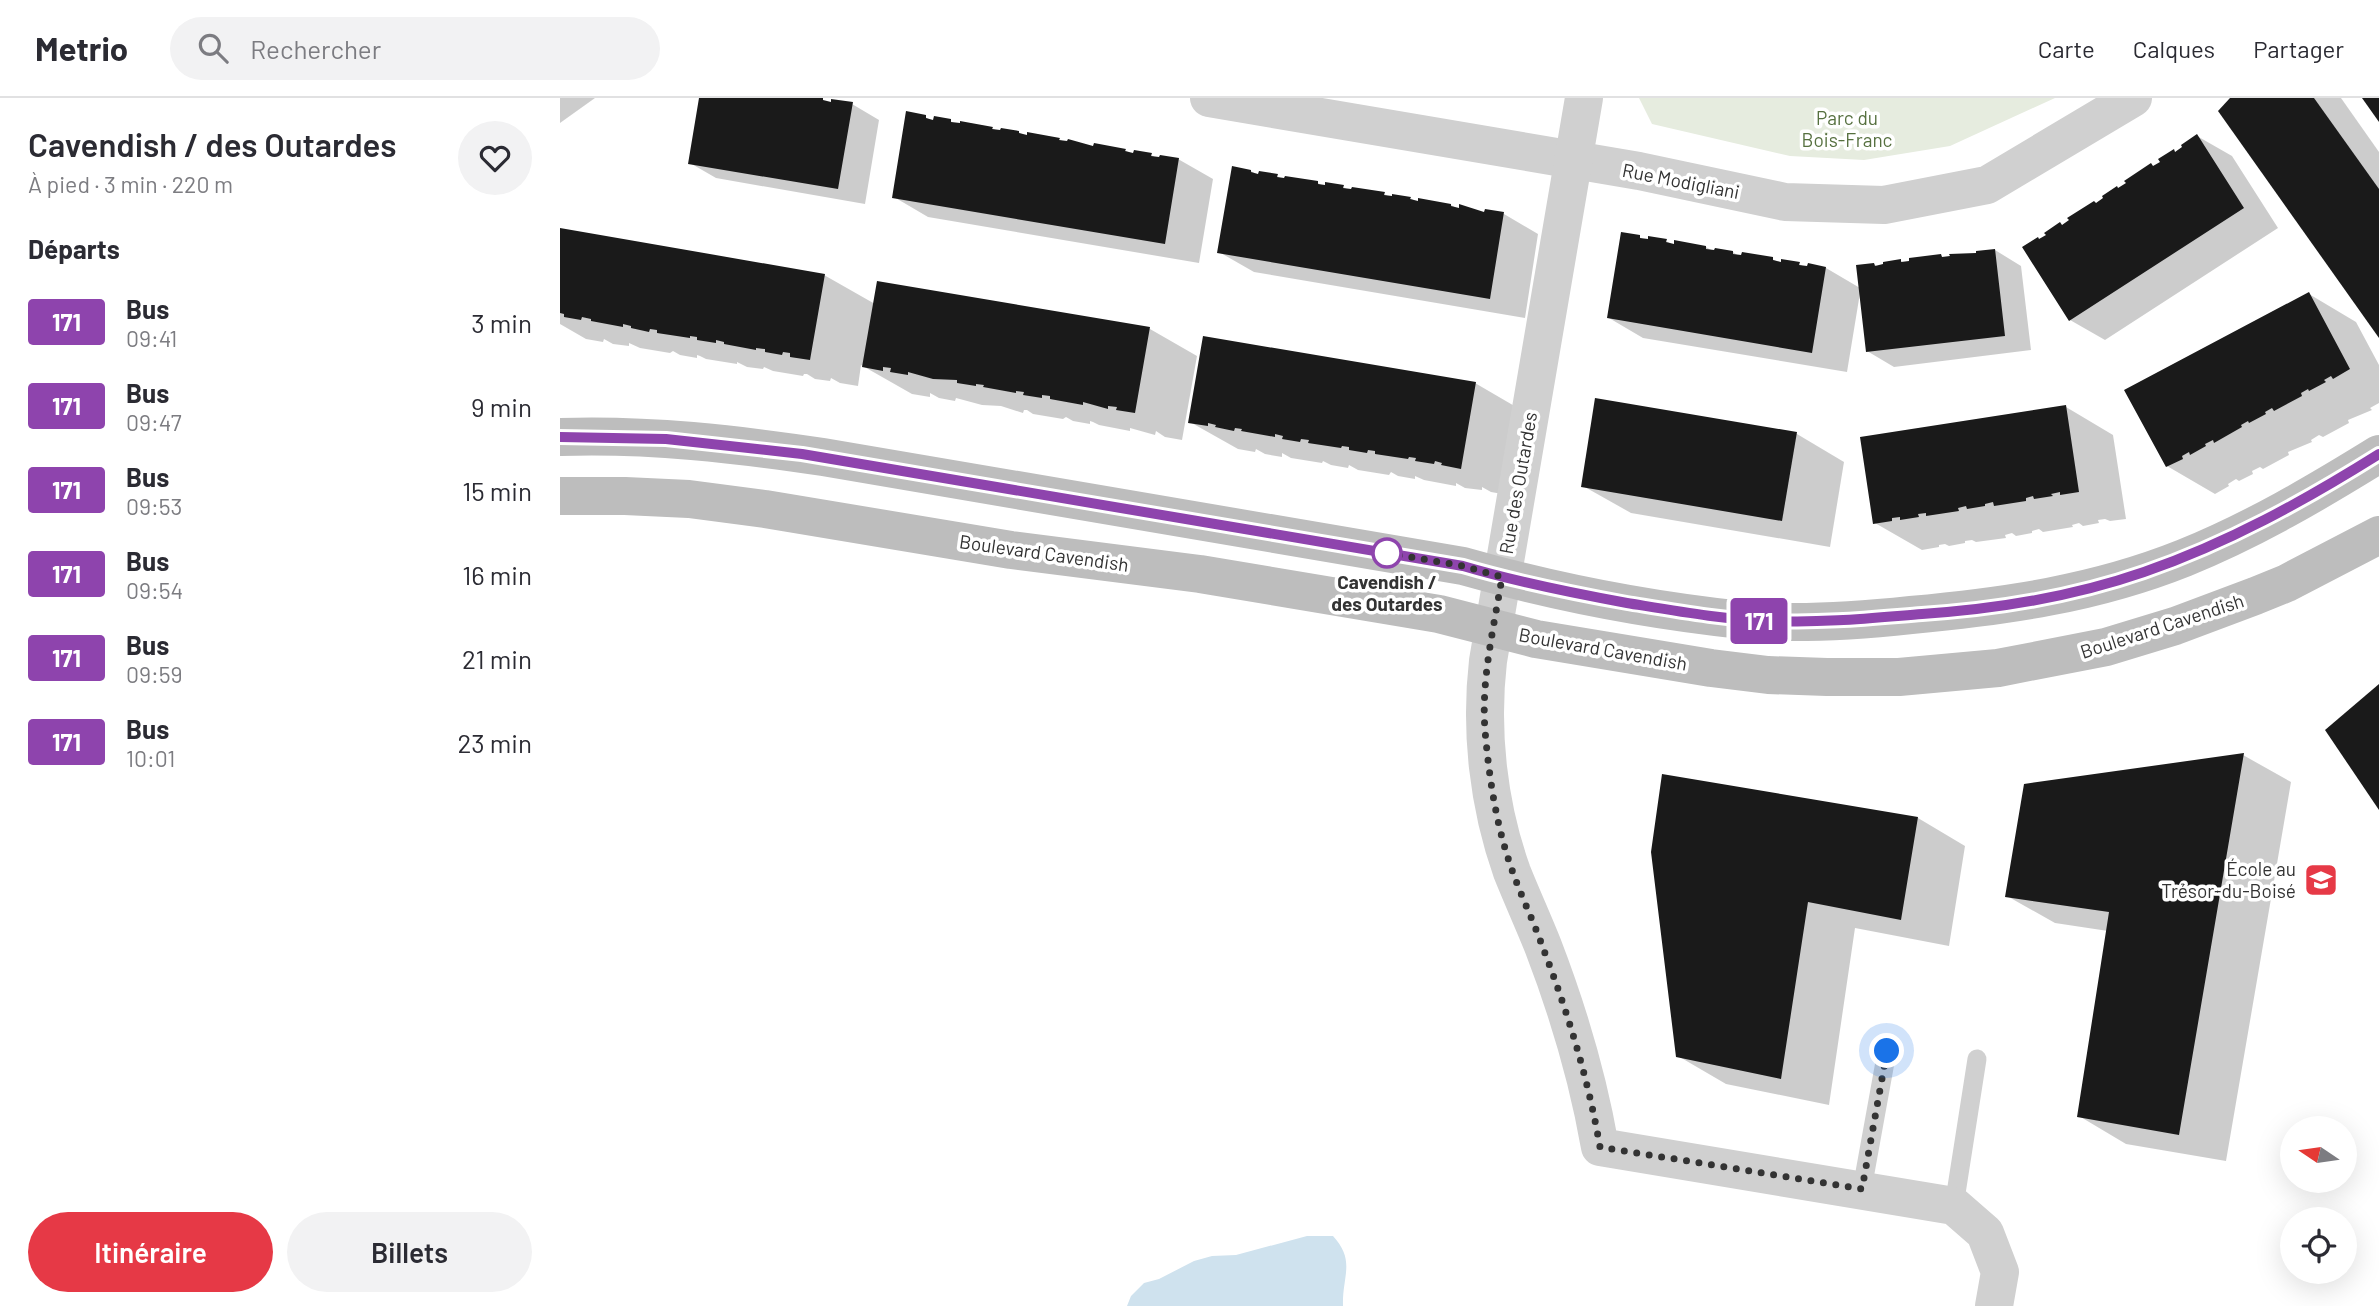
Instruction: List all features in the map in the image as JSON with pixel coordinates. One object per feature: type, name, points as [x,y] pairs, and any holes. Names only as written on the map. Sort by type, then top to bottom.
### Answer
[{"type":"main road","points":[[560,437],[679,440],[802,454],[1463,566],[1556,590],[1648,607],[1744,620],[1845,621],[1987,608],[2051,598],[2099,586],[2183,558],[2256,526],[2379,454]]},
{"type":"main road","name":"Boulevard Cavendish","points":[[560,496],[625,496],[724,503],[1011,550],[1200,574],[1439,614],[1536,639],[1768,675],[1827,677],[1899,677],[1998,668],[2077,654],[2175,626],[2287,583],[2379,535]]},
{"type":"street","name":"Rue Modigliani","points":[[1209,98],[1639,171],[1785,202],[1884,205],[1987,185],[2133,98]]},
{"type":"street","name":"Rue des Outardes","points":[[1584,98],[1493,628],[1485,691],[1485,727],[1493,792],[1511,869],[1543,946],[1575,1040],[1600,1147],[1862,1189]]},
{"type":"street","points":[[1862,1189],[1954,1206],[1985,1233],[2000,1272],[1994,1306]]},
{"type":"lane","points":[[1862,1189],[1887,1051]]},
{"type":"lane","points":[[1954,1206],[1977,1059]]},
{"type":"green space","name":"Parc du Bois-Franc","points":[[1639,98],[2055,98],[1950,146],[1864,160],[1790,156],[1652,124]]},
{"type":"water","points":[[1307,1236],[1333,1236],[1340,1245],[1346,1261],[1343,1306],[1127,1306],[1131,1296],[1144,1283],[1159,1279],[1194,1261],[1212,1256],[1236,1255]]},
{"type":"building","points":[[699,98],[823,98],[831,102],[831,99],[853,102],[838,189],[688,164]]},
{"type":"building","points":[[2230,98],[2314,98],[2379,189],[2379,338],[2218,111]]},
{"type":"building","points":[[2362,98],[2379,98],[2379,122]]},
{"type":"building","points":[[906,111],[926,115],[926,118],[933,120],[934,116],[951,119],[951,122],[960,121],[993,127],[992,129],[1019,131],[1027,135],[1027,132],[1093,146],[1094,143],[1126,149],[1125,151],[1133,153],[1134,150],[1152,153],[1151,156],[1179,158],[1165,244],[892,198]]},
{"type":"building","points":[[2197,134],[2244,208],[2069,321],[2022,247],[2046,235],[2044,233],[2060,222],[2062,225],[2069,220],[2067,218],[2094,201],[2096,203],[2102,196],[2126,183],[2124,181],[2151,163],[2153,166],[2160,162],[2158,159],[2174,149],[2175,152]]},
{"type":"building","points":[[1232,166],[1258,174],[1259,171],[1278,174],[1277,177],[1318,181],[1318,184],[1325,185],[1325,182],[1344,185],[1343,188],[1385,192],[1384,195],[1411,197],[1410,199],[1418,201],[1418,198],[1459,208],[1459,204],[1484,212],[1485,209],[1504,212],[1490,299],[1217,253]]},
{"type":"building","points":[[560,228],[825,274],[810,360],[790,357],[790,353],[783,352],[782,355],[765,352],[765,349],[724,344],[716,340],[716,343],[697,340],[697,337],[657,333],[657,330],[650,329],[649,332],[623,324],[623,327],[582,317],[581,320],[564,317],[564,314],[560,313]]},
{"type":"building","points":[[1621,232],[1640,235],[1640,238],[1648,239],[1648,236],[1667,239],[1666,242],[1674,244],[1674,240],[1706,246],[1706,249],[1733,251],[1733,254],[1741,255],[1742,252],[1773,257],[1773,260],[1781,262],[1781,259],[1800,262],[1799,265],[1807,266],[1808,263],[1826,267],[1812,353],[1607,318]]},
{"type":"building","points":[[1995,249],[2005,336],[1866,352],[1856,265],[1874,263],[1875,266],[1901,259],[1901,262],[1909,261],[1909,258],[1941,254],[1942,257]]},
{"type":"building","points":[[877,281],[1150,327],[1135,413],[1116,410],[1117,407],[1108,406],[1108,409],[1083,402],[1083,405],[1050,399],[1050,396],[1042,395],[1042,398],[1023,395],[1024,392],[957,383],[957,380],[933,379],[908,372],[908,375],[890,372],[891,368],[883,367],[883,371],[862,367]]},
{"type":"building","points":[[2309,292],[2350,369],[2333,379],[2331,376],[2324,380],[2326,382],[2301,393],[2302,396],[2274,411],[2272,408],[2214,443],[2213,440],[2166,467],[2124,390]]},
{"type":"building","points":[[1203,336],[1476,382],[1461,469],[1435,461],[1434,464],[1415,461],[1416,458],[1375,454],[1375,451],[1368,450],[1367,453],[1349,450],[1349,447],[1308,443],[1309,440],[1301,439],[1300,442],[1282,439],[1283,436],[1275,434],[1275,437],[1241,431],[1242,429],[1235,428],[1234,431],[1208,423],[1208,426],[1188,423]]},
{"type":"building","points":[[1595,398],[1797,432],[1782,521],[1581,487]]},
{"type":"building","points":[[2066,405],[2079,492],[2060,495],[2060,492],[2034,499],[2033,496],[2026,498],[2026,501],[1994,506],[1993,502],[1967,509],[1966,506],[1958,508],[1959,511],[1926,516],[1926,513],[1918,514],[1919,517],[1900,520],[1900,517],[1892,518],[1892,521],[1873,524],[1860,437]]},
{"type":"building","points":[[2379,684],[2379,810],[2325,730]]},
{"type":"building","points":[[2244,753],[2179,1135],[2077,1117],[2109,912],[2005,897],[2024,784]]},
{"type":"building","points":[[1662,774],[1918,817],[1901,920],[1808,902],[1781,1079],[1676,1057],[1651,852]]},
{"type":"bus line","name":"171","points":[[560,437],[686,440],[823,457],[1463,566],[1542,587],[1648,607],[1744,620],[1776,621],[1882,619],[1987,608],[2026,603],[2099,586],[2183,558],[2256,526],[2379,454]]},
{"type":"place","name":"Cavendish / des Outardes","points":[[1387,553]]},
{"type":"place","name":"École au Trésor-du-Boisé","points":[[2321,880]]},
{"type":"route","points":[[1387,553],[1463,566],[1502,577],[1485,691],[1485,727],[1493,792],[1511,869],[1543,946],[1575,1040],[1600,1147],[1862,1189],[1887,1051]]}]
